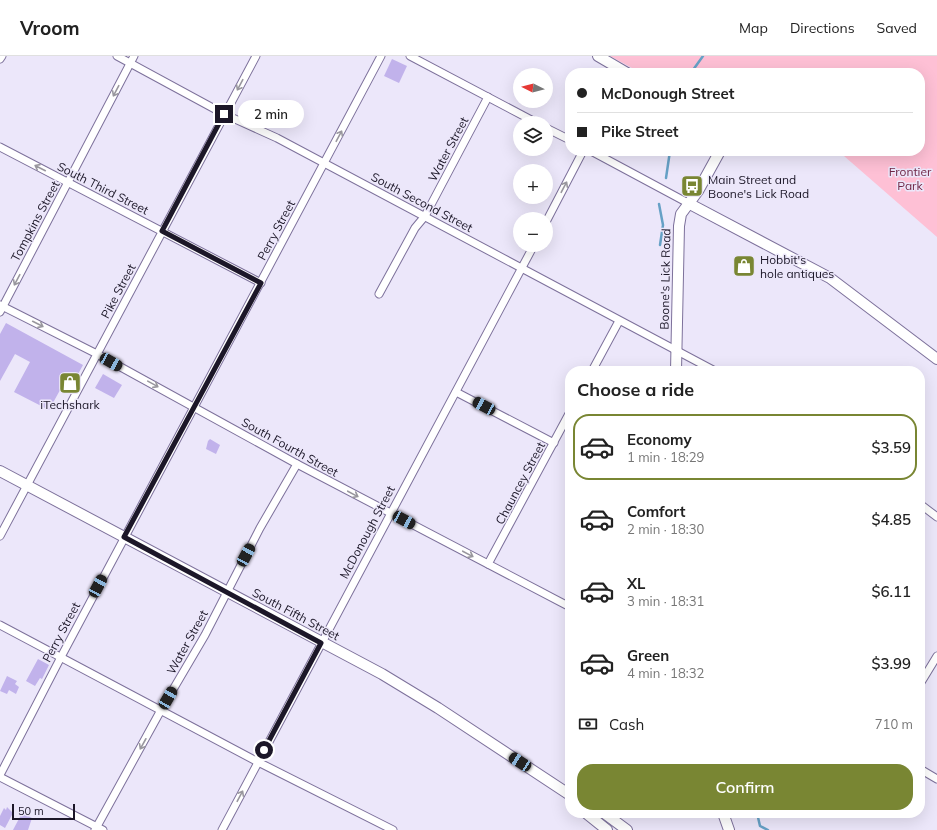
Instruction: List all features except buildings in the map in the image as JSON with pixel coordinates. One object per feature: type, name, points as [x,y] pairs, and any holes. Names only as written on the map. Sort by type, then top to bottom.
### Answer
[{"type":"main road","points":[[598,56],[618,68]]},
{"type":"main road","name":"Boone's Lick Road","points":[[676,366],[678,236],[681,214],[698,191],[717,156]]},
{"type":"main road","points":[[688,203],[830,278],[937,359]]},
{"type":"main road","name":"South Fifth Street","points":[[0,471],[321,643],[382,674],[433,705],[565,792]]},
{"type":"main road","points":[[592,818],[608,830]]},
{"type":"main road","points":[[611,818],[627,830]]},
{"type":"main road","points":[[724,818],[728,830]]},
{"type":"street","name":"South Second Street","points":[[116,56],[224,114],[277,138],[325,163],[705,366]]},
{"type":"street","name":"Tompkins Street","points":[[1,308],[134,56]]},
{"type":"street","name":"Pike Street","points":[[0,536],[255,56]]},
{"type":"street","name":"Perry Street","points":[[0,776],[60,657],[381,56]]},
{"type":"street","points":[[410,56],[524,116]]},
{"type":"street","name":"Water Street","points":[[379,294],[415,228],[425,216],[488,97]]},
{"type":"street","points":[[553,132],[565,138]]},
{"type":"street","name":"South Third Street","points":[[0,147],[261,283]]},
{"type":"street","points":[[551,212],[580,156]]},
{"type":"street","points":[[600,156],[688,203]]},
{"type":"street","name":"McDonough Street","points":[[222,830],[530,252]]},
{"type":"street","name":"South Fourth Street","points":[[1,308],[97,354],[297,464],[565,604]]},
{"type":"street","points":[[595,366],[619,321]]},
{"type":"street","points":[[456,392],[554,444]]},
{"type":"street","name":"Chauncey Street","points":[[488,564],[565,422]]},
{"type":"street","name":"Water Street","points":[[98,829],[161,710],[205,635],[260,528],[297,464]]},
{"type":"street","points":[[925,508],[937,517]]},
{"type":"street","points":[[0,625],[258,762],[393,830]]},
{"type":"street","points":[[925,676],[937,656]]},
{"type":"street","points":[[925,773],[937,779]]},
{"type":"street","points":[[0,776],[98,829]]},
{"type":"green space","name":"Frontier Park","points":[[610,56],[937,56],[937,237],[844,156],[925,156],[925,68],[632,68]]},
{"type":"waterway","points":[[694,68],[703,56]]},
{"type":"waterway","points":[[666,178],[669,156]]},
{"type":"waterway","points":[[659,204],[663,225],[660,245]]},
{"type":"waterway","points":[[758,818],[760,826],[768,830]]},
{"type":"place","name":"Main Street and Boone's Lick Road","points":[[692,186]]},
{"type":"place","name":"Hobbit's hole antiques","points":[[744,266]]},
{"type":"place","name":"iTechshark","points":[[70,383]]},
{"type":"route","points":[[224,114],[162,231],[261,283],[124,537],[321,643],[264,750]]}]
